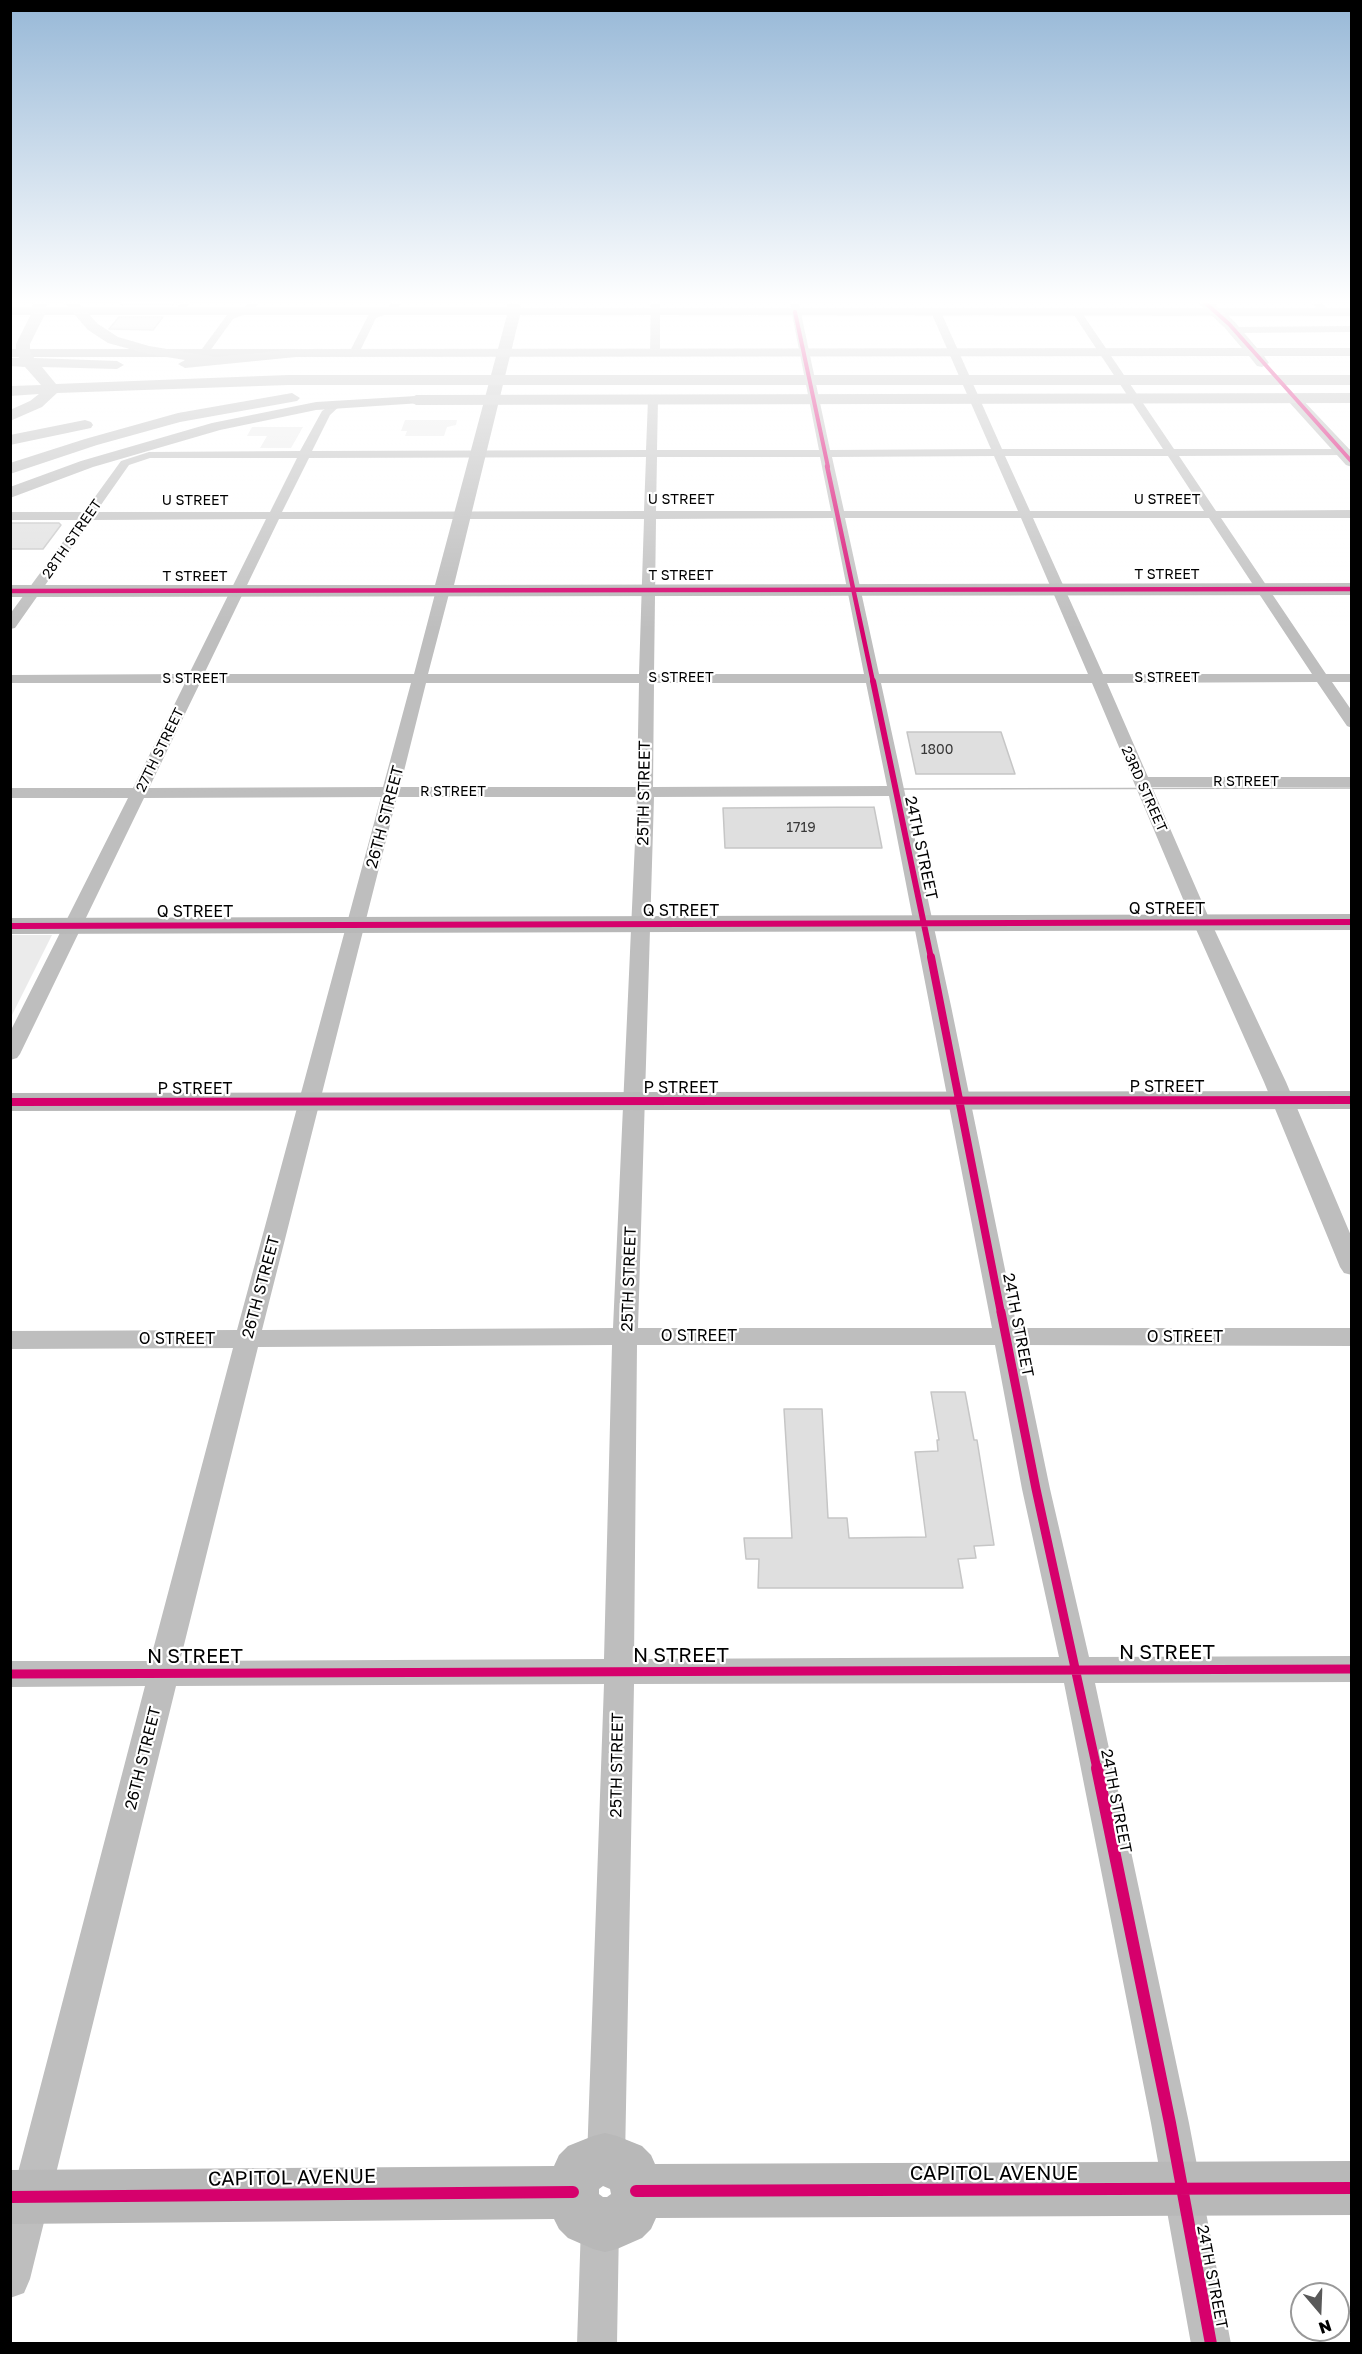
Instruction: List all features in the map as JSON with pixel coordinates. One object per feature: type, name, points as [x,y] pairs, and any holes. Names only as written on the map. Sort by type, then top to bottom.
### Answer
[{"type":"main road","points":[[10,416],[25,409]]},
{"type":"main road","points":[[100,409],[101,415]]},
{"type":"main road","points":[[10,440],[101,415],[177,409]]},
{"type":"main road","points":[[10,469],[204,409]]},
{"type":"main road","points":[[10,493],[87,464],[174,437],[302,409],[331,409]]},
{"type":"main road","name":"26TH STREET","points":[[443,590],[490,409]]},
{"type":"main road","points":[[1304,409],[1349,455]]},
{"type":"main road","points":[[10,461],[101,415]]},
{"type":"main road","name":"T STREET","points":[[10,591],[1352,589]]},
{"type":"main road","name":"Q STREET","points":[[10,926],[1352,922]]},
{"type":"main road","name":"P STREET","points":[[10,1102],[1352,1100]]},
{"type":"main road","name":"CAPITOL AVENUE","points":[[21,2197],[1352,2188]]},
{"type":"street","name":"27TH STREET","points":[[10,1054],[306,453],[331,409]]},
{"type":"street","name":"25TH STREET","points":[[597,2343],[604,2192],[619,1673],[626,1336],[636,1101],[653,409]]},
{"type":"street","name":"24TH STREET","points":[[816,409],[924,924],[1006,1336],[1182,2189],[1211,2343]]},
{"type":"street","name":"23RD STREET","points":[[979,409],[1202,923],[1282,1100],[1352,1267]]},
{"type":"street","points":[[1141,409],[1352,723]]},
{"type":"street","points":[[306,453],[1349,455]]},
{"type":"street","name":"28TH STREET","points":[[10,625],[125,463],[162,454],[306,453]]},
{"type":"street","name":"U STREET","points":[[10,516],[1352,514]]},
{"type":"street","name":"26TH STREET","points":[[10,2279],[21,2197],[164,1673],[171,1631],[443,590]]},
{"type":"street","name":"S STREET","points":[[10,679],[1352,678]]},
{"type":"street","name":"R STREET","points":[[1143,787],[1352,782]]},
{"type":"street","name":"R STREET","points":[[10,784],[141,788],[895,787]]},
{"type":"street","name":"R STREET","points":[[1143,787],[1352,791]]},
{"type":"street","name":"R STREET","points":[[10,793],[141,788]]},
{"type":"street","name":"O STREET","points":[[10,1340],[626,1336],[1352,1337]]},
{"type":"street","name":"N STREET","points":[[10,1674],[1352,1669]]},
{"type":"shaded area","points":[[405,420],[457,420],[456,425],[447,427],[444,436],[405,436],[407,431],[401,431]]},
{"type":"shaded area","points":[[252,427],[303,427],[291,448],[260,448],[267,436],[247,436]]},
{"type":"shaded area","points":[[10,935],[52,935],[11,1017]]},
{"type":"building","points":[[10,523],[59,523],[61,525],[43,549],[10,549]]},
{"type":"building","points":[[907,732],[1001,732],[1015,774],[916,774]]},
{"type":"building","points":[[874,807],[882,848],[725,848],[723,808]]},
{"type":"building","points":[[931,1392],[965,1392],[974,1440],[977,1440],[994,1545],[974,1546],[976,1558],[958,1559],[963,1588],[758,1588],[759,1559],[746,1559],[744,1538],[792,1538],[784,1409],[822,1409],[828,1518],[847,1518],[849,1538],[926,1537],[915,1452],[938,1451],[937,1440],[939,1440]]},
{"type":"tram line","points":[[10,791],[1352,788]]},
{"type":"cycle path","points":[[815,409],[941,1006],[1036,1489],[1070,1637],[1170,2123],[1211,2344]]},
{"type":"cycle path","points":[[1305,409],[1352,462]]},
{"type":"cycle path","points":[[10,591],[1352,589]]},
{"type":"cycle path","points":[[10,926],[1352,922]]},
{"type":"cycle path","points":[[10,1102],[1352,1100]]},
{"type":"cycle path","points":[[10,1674],[1352,1669]]},
{"type":"cycle path","points":[[636,2191],[1352,2188]]},
{"type":"cycle path","points":[[10,2197],[573,2192]]}]
